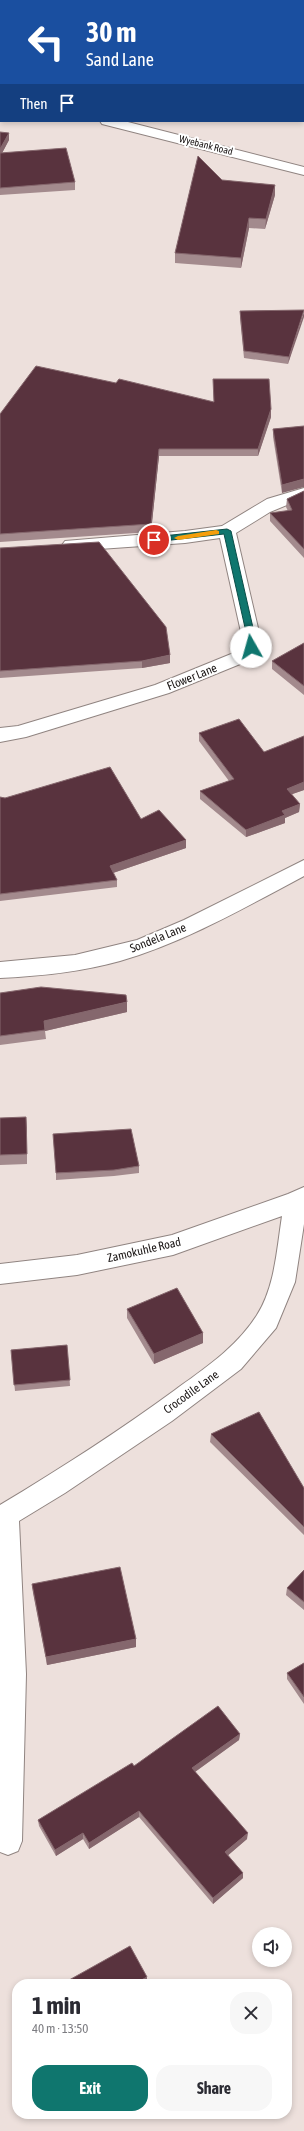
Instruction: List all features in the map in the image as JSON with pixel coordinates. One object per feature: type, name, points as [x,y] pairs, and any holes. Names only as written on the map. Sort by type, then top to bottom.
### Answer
[{"type":"street","name":"Wyebank Road","points":[[117,122],[127,123],[304,171]]},
{"type":"street","points":[[51,546],[185,537],[227,531],[245,518],[262,509],[304,493]]},
{"type":"street","name":"Flower Lane","points":[[0,735],[33,728],[162,689],[232,661],[248,651],[252,641],[227,531]]},
{"type":"street","name":"Sondela Lane","points":[[0,970],[78,963],[120,953],[155,941],[204,919],[304,867]]},
{"type":"street","name":"Zamokuhle Road","points":[[0,1274],[77,1265],[173,1245],[300,1198]]},
{"type":"street","name":"Crocodile Lane","points":[[3,1518],[163,1413],[232,1362],[267,1321],[275,1302],[283,1282],[300,1198]]},
{"type":"street","points":[[3,1518],[13,1674],[8,1841]]},
{"type":"building","points":[[0,132],[9,133],[0,149]]},
{"type":"building","points":[[66,148],[75,182],[0,188],[0,153]]},
{"type":"building","points":[[198,156],[222,180],[275,185],[266,219],[249,218],[241,258],[175,253]]},
{"type":"building","points":[[304,310],[289,357],[244,351],[240,311]]},
{"type":"building","points":[[36,366],[116,383],[119,379],[214,402],[213,379],[269,379],[271,409],[258,449],[159,449],[151,524],[0,534],[0,414]]},
{"type":"building","points":[[304,426],[304,479],[282,485],[273,429]]},
{"type":"building","points":[[304,491],[304,549],[270,513],[292,510],[287,499]]},
{"type":"building","points":[[99,542],[166,627],[170,655],[142,661],[0,671],[0,548]]},
{"type":"building","points":[[304,643],[304,686],[272,661]]},
{"type":"building","points":[[239,719],[264,752],[304,736],[304,782],[287,789],[300,804],[282,811],[285,815],[246,830],[200,791],[234,779],[199,733]]},
{"type":"building","points":[[110,767],[141,819],[159,810],[186,840],[110,866],[117,880],[0,894],[0,797],[5,798]]},
{"type":"building","points":[[41,987],[126,995],[127,1002],[44,1021],[45,1030],[0,1036],[0,993]]},
{"type":"building","points":[[26,1117],[27,1154],[0,1155],[0,1118]]},
{"type":"building","points":[[131,1129],[139,1166],[114,1170],[56,1173],[53,1134]]},
{"type":"building","points":[[177,1288],[203,1333],[154,1354],[127,1309]]},
{"type":"building","points":[[67,1345],[70,1380],[14,1385],[11,1350]]},
{"type":"building","points":[[259,1412],[304,1488],[304,1527],[211,1434]]},
{"type":"building","points":[[120,1567],[136,1639],[46,1657],[32,1584]]},
{"type":"building","points":[[304,1570],[304,1602],[287,1588]]},
{"type":"building","points":[[304,1663],[304,1697],[287,1673]]},
{"type":"building","points":[[218,1706],[240,1734],[192,1768],[248,1833],[225,1852],[243,1873],[213,1898],[139,1811],[89,1843],[83,1833],[55,1850],[38,1820],[132,1763],[134,1766]]},
{"type":"building","points":[[130,1946],[147,1977],[143,1979],[71,1979]]},
{"type":"slow traffic","points":[[178,538],[216,533]]},
{"type":"route","points":[[154,540],[227,531],[232,559],[252,641],[251,647]]}]
